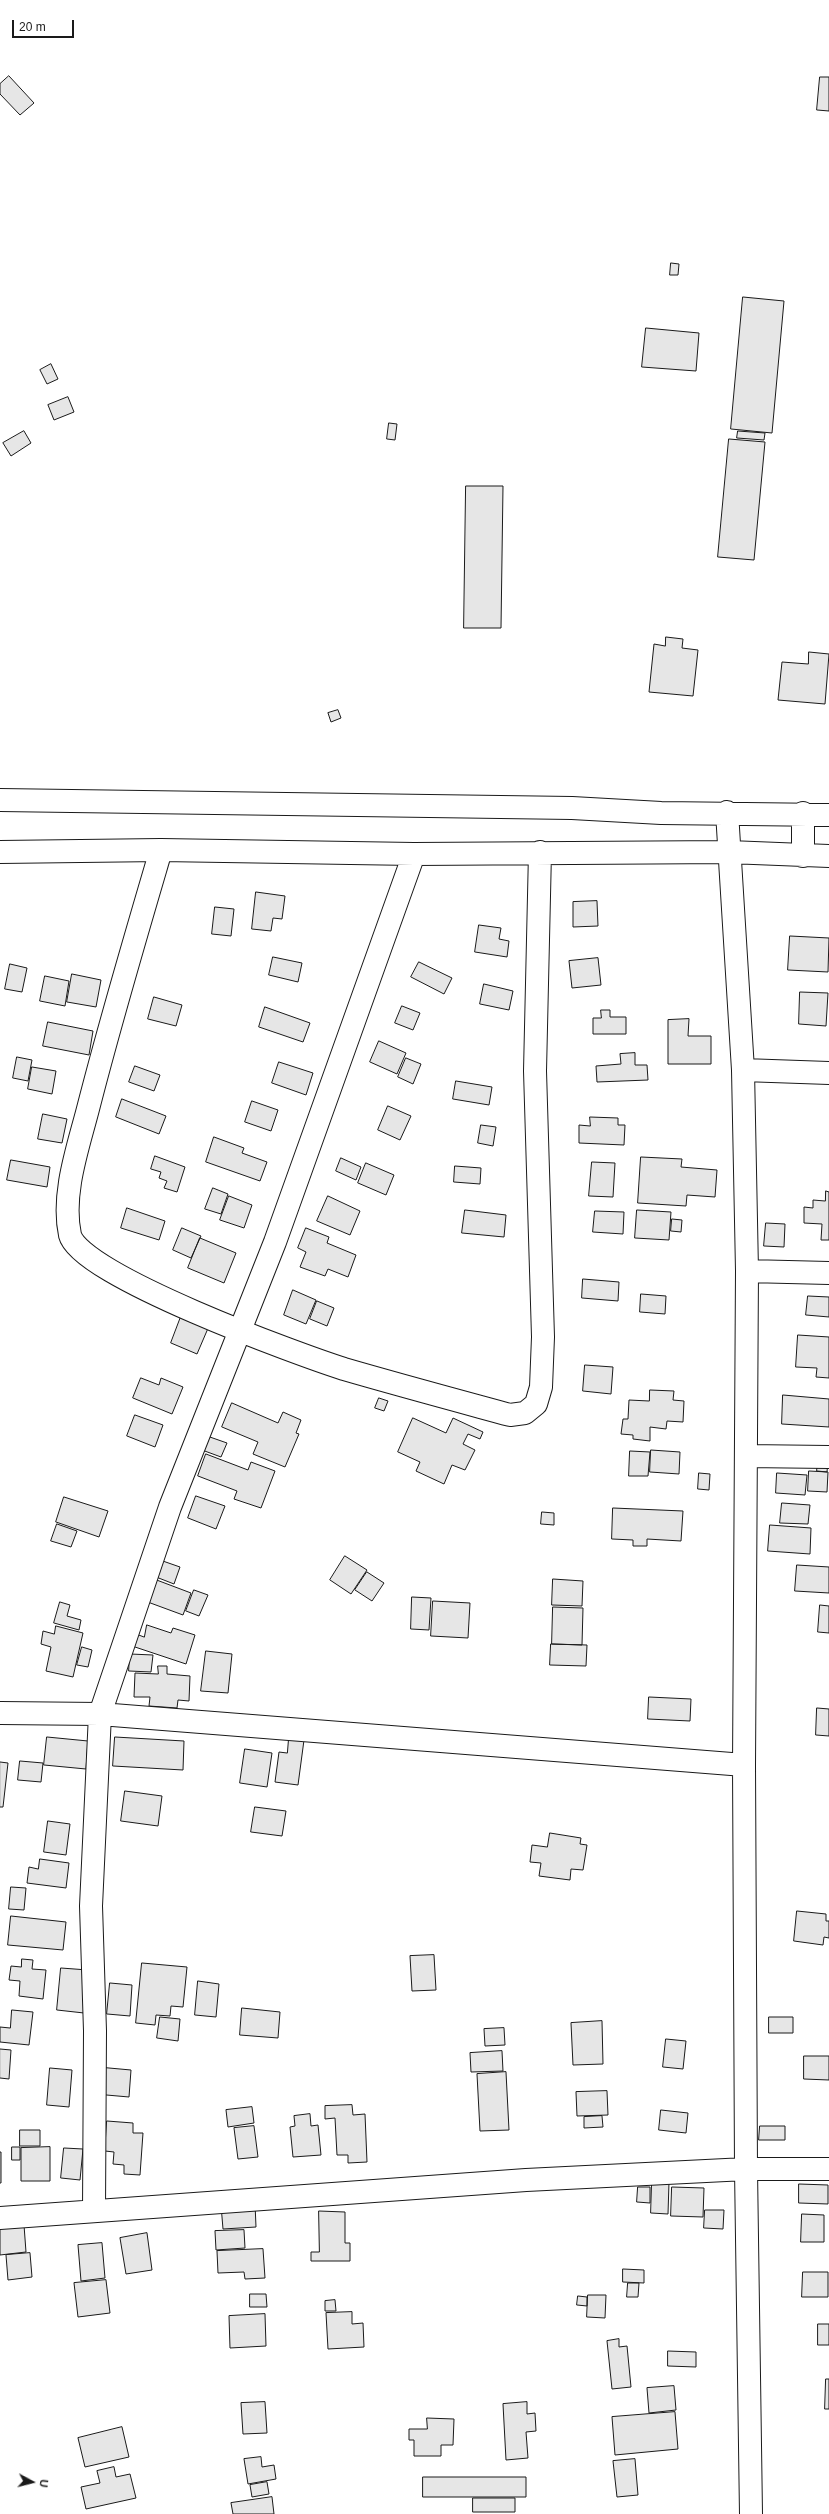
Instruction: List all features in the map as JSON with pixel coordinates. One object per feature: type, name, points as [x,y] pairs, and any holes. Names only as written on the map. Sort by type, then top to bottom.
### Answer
[{"type":"street","points":[[0,800],[572,808],[661,813],[727,812],[829,814]]},
{"type":"street","points":[[727,812],[743,1070],[747,1271],[744,1765],[746,2169],[751,2514]]},
{"type":"street","points":[[803,813],[803,856]]},
{"type":"street","points":[[161,850],[103,1052],[73,1170],[68,1211],[71,1238],[87,1256],[120,1278],[240,1330],[342,1368],[510,1416],[525,1413],[536,1404],[541,1387],[543,1337],[535,1071],[540,852]]},
{"type":"street","points":[[0,852],[161,850],[414,854],[729,852],[829,856]]},
{"type":"street","points":[[94,2210],[95,2031],[91,1906],[100,1714],[170,1507],[278,1235],[414,854]]},
{"type":"street","points":[[743,1070],[829,1073]]},
{"type":"street","points":[[747,1271],[829,1273]]},
{"type":"street","points":[[746,1456],[829,1457]]},
{"type":"street","points":[[0,1713],[100,1714],[744,1765]]},
{"type":"street","points":[[0,2218],[94,2210],[526,2180],[746,2169],[829,2168]]},
{"type":"building","points":[[9,76],[34,103],[20,115],[0,94],[0,84]]},
{"type":"building","points":[[820,77],[829,77],[829,111],[817,110]]},
{"type":"building","points":[[671,263],[679,264],[678,275],[670,275]]},
{"type":"building","points":[[743,297],[784,301],[772,433],[731,429]]},
{"type":"building","points":[[646,328],[699,333],[696,371],[642,367]]},
{"type":"building","points":[[51,364],[58,379],[47,384],[40,370]]},
{"type":"building","points":[[68,397],[74,412],[54,420],[48,405]]},
{"type":"building","points":[[389,423],[397,424],[395,440],[387,439]]},
{"type":"building","points":[[24,431],[31,443],[11,456],[3,443]]},
{"type":"building","points":[[738,431],[765,433],[764,440],[737,438]]},
{"type":"building","points":[[729,439],[765,442],[754,560],[718,557]]},
{"type":"building","points":[[466,486],[503,486],[501,628],[464,628]]},
{"type":"building","points":[[666,637],[683,639],[682,648],[698,650],[693,696],[649,692],[654,644],[665,646]]},
{"type":"building","points":[[809,652],[829,654],[825,704],[778,700],[782,662],[808,664]]},
{"type":"building","points":[[338,710],[341,718],[331,722],[328,713]]},
{"type":"building","points":[[256,892],[285,896],[282,919],[273,918],[271,931],[252,929]]},
{"type":"building","points":[[597,901],[598,926],[573,927],[573,902]]},
{"type":"building","points":[[215,907],[234,909],[231,936],[212,934]]},
{"type":"building","points":[[479,925],[501,928],[499,939],[509,941],[507,957],[475,952]]},
{"type":"building","points":[[790,936],[829,938],[828,972],[788,970]]},
{"type":"building","points":[[273,957],[302,963],[298,982],[269,975]]},
{"type":"building","points":[[598,958],[601,985],[572,988],[569,961]]},
{"type":"building","points":[[419,962],[452,978],[444,994],[411,977]]},
{"type":"building","points":[[10,964],[27,968],[22,992],[5,989]]},
{"type":"building","points":[[72,974],[101,980],[96,1007],[67,1002]]},
{"type":"building","points":[[45,976],[69,981],[65,1006],[40,1001]]},
{"type":"building","points":[[484,984],[513,991],[509,1010],[480,1004]]},
{"type":"building","points":[[800,992],[828,993],[826,1026],[799,1024]]},
{"type":"building","points":[[154,997],[182,1005],[176,1026],[148,1019]]},
{"type":"building","points":[[402,1006],[420,1013],[413,1030],[395,1023]]},
{"type":"building","points":[[265,1007],[310,1023],[303,1042],[259,1027]]},
{"type":"building","points":[[601,1010],[610,1010],[610,1017],[626,1017],[626,1034],[593,1034],[593,1018],[601,1018]]},
{"type":"building","points":[[689,1019],[688,1036],[711,1036],[711,1064],[668,1064],[668,1020]]},
{"type":"building","points":[[48,1022],[93,1031],[89,1055],[43,1046]]},
{"type":"building","points":[[379,1041],[406,1053],[397,1074],[370,1062]]},
{"type":"building","points":[[635,1053],[635,1065],[647,1065],[648,1080],[597,1082],[596,1066],[621,1064],[620,1054]]},
{"type":"building","points":[[17,1057],[32,1060],[28,1081],[13,1078]]},
{"type":"building","points":[[406,1058],[421,1064],[413,1084],[398,1077]]},
{"type":"building","points":[[279,1062],[313,1073],[306,1095],[272,1083]]},
{"type":"building","points":[[135,1066],[160,1075],[154,1091],[129,1082]]},
{"type":"building","points":[[32,1067],[56,1071],[52,1094],[28,1089]]},
{"type":"building","points":[[456,1081],[492,1087],[489,1105],[453,1099]]},
{"type":"building","points":[[122,1099],[166,1116],[159,1134],[116,1117]]},
{"type":"building","points":[[252,1101],[278,1110],[271,1131],[245,1122]]},
{"type":"building","points":[[388,1106],[411,1116],[400,1140],[378,1130]]},
{"type":"building","points":[[43,1114],[67,1119],[62,1143],[38,1139]]},
{"type":"building","points":[[590,1117],[618,1118],[618,1125],[625,1125],[624,1145],[579,1143],[579,1125],[590,1126]]},
{"type":"building","points":[[481,1125],[496,1127],[493,1146],[478,1143]]},
{"type":"building","points":[[214,1137],[244,1148],[242,1153],[267,1162],[260,1181],[206,1162]]},
{"type":"building","points":[[155,1156],[185,1167],[177,1192],[164,1188],[167,1181],[159,1178],[161,1172],[151,1169]]},
{"type":"building","points":[[641,1157],[682,1159],[681,1167],[717,1170],[715,1197],[687,1195],[686,1206],[638,1203]]},
{"type":"building","points":[[341,1158],[361,1167],[356,1180],[336,1171]]},
{"type":"building","points":[[11,1160],[50,1167],[47,1187],[7,1180]]},
{"type":"building","points":[[592,1162],[615,1163],[613,1197],[589,1196]]},
{"type":"building","points":[[366,1163],[394,1175],[386,1195],[358,1183]]},
{"type":"building","points":[[455,1166],[481,1168],[480,1184],[454,1182]]},
{"type":"building","points":[[213,1188],[228,1194],[221,1214],[205,1209]]},
{"type":"building","points":[[826,1191],[829,1192],[829,1240],[821,1240],[822,1224],[804,1223],[804,1207],[813,1208],[813,1200],[825,1201]]},
{"type":"building","points":[[229,1196],[252,1205],[244,1228],[220,1220]]},
{"type":"building","points":[[328,1196],[360,1211],[350,1235],[317,1221]]},
{"type":"building","points":[[127,1208],[165,1221],[159,1240],[121,1228]]},
{"type":"building","points":[[465,1210],[506,1215],[504,1237],[462,1233]]},
{"type":"building","points":[[637,1210],[671,1212],[669,1240],[635,1238]]},
{"type":"building","points":[[595,1211],[624,1212],[623,1234],[593,1232]]},
{"type":"building","points":[[672,1219],[682,1220],[681,1232],[671,1231]]},
{"type":"building","points":[[766,1223],[785,1224],[784,1247],[764,1246]]},
{"type":"building","points":[[182,1228],[201,1236],[191,1258],[173,1250]]},
{"type":"building","points":[[306,1228],[329,1237],[327,1243],[356,1255],[348,1277],[328,1269],[325,1276],[300,1267],[306,1252],[298,1248]]},
{"type":"building","points":[[200,1238],[236,1253],[224,1283],[188,1268]]},
{"type":"building","points":[[583,1279],[619,1282],[618,1301],[582,1298]]},
{"type":"building","points":[[293,1290],[316,1300],[306,1324],[284,1315]]},
{"type":"building","points":[[641,1294],[666,1296],[665,1314],[640,1312]]},
{"type":"building","points":[[808,1296],[829,1297],[829,1317],[806,1315]]},
{"type":"building","points":[[317,1301],[334,1308],[327,1326],[310,1319]]},
{"type":"building","points":[[182,1314],[209,1326],[197,1354],[171,1343]]},
{"type":"building","points":[[798,1335],[829,1337],[829,1378],[816,1377],[817,1368],[796,1367]]},
{"type":"building","points":[[585,1365],[613,1367],[611,1394],[583,1391]]},
{"type":"building","points":[[141,1378],[159,1385],[161,1378],[183,1387],[172,1414],[133,1398]]},
{"type":"building","points":[[650,1390],[674,1391],[673,1400],[684,1401],[683,1422],[667,1421],[666,1429],[650,1427],[650,1441],[633,1439],[633,1435],[621,1434],[623,1419],[628,1419],[629,1400],[649,1401]]},
{"type":"building","points":[[783,1395],[829,1399],[829,1427],[782,1424]]},
{"type":"building","points":[[379,1398],[388,1401],[384,1411],[375,1408]]},
{"type":"building","points":[[232,1403],[278,1423],[283,1412],[301,1420],[296,1433],[299,1434],[285,1467],[253,1454],[258,1442],[222,1427]]},
{"type":"building","points":[[135,1415],[163,1425],[155,1447],[127,1436]]},
{"type":"building","points":[[413,1418],[446,1433],[453,1418],[483,1432],[480,1439],[468,1434],[463,1444],[475,1450],[465,1470],[452,1465],[444,1484],[416,1471],[420,1462],[398,1452]]},
{"type":"building","points":[[207,1436],[227,1443],[221,1457],[202,1450]]},
{"type":"building","points":[[651,1450],[680,1452],[679,1474],[650,1472]]},
{"type":"building","points":[[630,1451],[650,1452],[648,1476],[629,1476]]},
{"type":"building","points":[[206,1454],[248,1470],[251,1462],[275,1471],[261,1508],[234,1499],[237,1491],[198,1476]]},
{"type":"building","points":[[818,1460],[828,1461],[827,1472],[817,1471]]},
{"type":"building","points":[[809,1471],[828,1472],[827,1492],[808,1491]]},
{"type":"building","points":[[699,1473],[710,1474],[709,1490],[698,1489]]},
{"type":"building","points":[[777,1473],[807,1475],[805,1495],[776,1493]]},
{"type":"building","points":[[196,1496],[225,1506],[216,1529],[188,1518]]},
{"type":"building","points":[[64,1497],[108,1511],[99,1537],[56,1522]]},
{"type":"building","points":[[782,1503],[810,1505],[808,1524],[780,1523]]},
{"type":"building","points":[[613,1508],[683,1511],[681,1541],[647,1539],[647,1546],[633,1546],[633,1540],[612,1539]]},
{"type":"building","points":[[542,1512],[554,1513],[554,1525],[541,1524]]},
{"type":"building","points":[[57,1524],[77,1531],[71,1547],[51,1541]]},
{"type":"building","points":[[770,1525],[811,1528],[810,1554],[768,1551]]},
{"type":"building","points":[[345,1556],[367,1570],[351,1594],[330,1580]]},
{"type":"building","points":[[157,1559],[180,1567],[174,1584],[151,1575]]},
{"type":"building","points":[[797,1565],[829,1567],[829,1593],[795,1591]]},
{"type":"building","points":[[367,1572],[384,1583],[372,1601],[355,1590]]},
{"type":"building","points":[[154,1579],[191,1593],[183,1615],[145,1601]]},
{"type":"building","points":[[553,1579],[583,1581],[582,1606],[552,1605]]},
{"type":"building","points":[[194,1590],[208,1595],[199,1616],[186,1611]]},
{"type":"building","points":[[412,1597],[431,1598],[429,1630],[411,1629]]},
{"type":"building","points":[[433,1601],[470,1603],[468,1638],[431,1636]]},
{"type":"building","points":[[60,1602],[70,1605],[67,1616],[81,1620],[79,1630],[54,1623]]},
{"type":"building","points":[[820,1605],[829,1606],[829,1633],[818,1632]]},
{"type":"building","points":[[553,1607],[583,1608],[582,1645],[552,1644]]},
{"type":"building","points":[[147,1625],[171,1633],[173,1628],[195,1635],[186,1664],[132,1646],[136,1634],[144,1637]]},
{"type":"building","points":[[56,1626],[83,1633],[73,1677],[46,1671],[51,1647],[41,1644],[43,1631],[54,1634]]},
{"type":"building","points":[[551,1644],[587,1645],[586,1666],[550,1665]]},
{"type":"building","points":[[82,1647],[92,1650],[88,1667],[77,1665]]},
{"type":"building","points":[[206,1651],[232,1654],[228,1693],[201,1691]]},
{"type":"building","points":[[130,1654],[153,1655],[151,1672],[129,1671]]},
{"type":"building","points":[[158,1666],[167,1666],[167,1674],[190,1676],[189,1701],[178,1700],[177,1708],[149,1706],[150,1697],[134,1697],[135,1673],[158,1674]]},
{"type":"building","points":[[649,1697],[691,1699],[690,1721],[648,1719]]},
{"type":"building","points":[[817,1708],[829,1709],[829,1736],[816,1735]]},
{"type":"building","points":[[47,1737],[88,1741],[86,1769],[44,1765]]},
{"type":"building","points":[[115,1737],[184,1741],[183,1770],[113,1766]]},
{"type":"building","points":[[289,1738],[304,1740],[298,1785],[275,1782],[279,1752],[287,1753]]},
{"type":"building","points":[[245,1749],[272,1753],[267,1787],[240,1783]]},
{"type":"building","points":[[20,1761],[43,1763],[41,1782],[18,1780]]},
{"type":"building","points":[[0,1762],[8,1763],[3,1807],[0,1807]]},
{"type":"building","points":[[125,1791],[162,1796],[158,1826],[121,1821]]},
{"type":"building","points":[[255,1807],[286,1811],[282,1836],[251,1832]]},
{"type":"building","points":[[48,1821],[70,1824],[66,1855],[44,1852]]},
{"type":"building","points":[[550,1833],[581,1838],[580,1844],[587,1845],[583,1870],[571,1869],[570,1880],[539,1876],[541,1863],[530,1862],[532,1845],[547,1847]]},
{"type":"building","points":[[40,1859],[69,1863],[66,1888],[27,1883],[29,1867],[38,1869]]},
{"type":"building","points":[[11,1887],[26,1888],[24,1910],[9,1909]]},
{"type":"building","points":[[797,1911],[826,1914],[826,1921],[829,1921],[829,1938],[824,1937],[823,1945],[794,1941]]},
{"type":"building","points":[[11,1916],[66,1922],[63,1950],[8,1945]]},
{"type":"building","points":[[434,1955],[436,1990],[412,1991],[410,1956]]},
{"type":"building","points":[[22,1959],[33,1960],[32,1969],[46,1970],[43,1999],[19,1996],[20,1981],[9,1980],[11,1966],[21,1967]]},
{"type":"building","points":[[142,1963],[187,1967],[183,2007],[171,2006],[170,2016],[156,2015],[155,2025],[136,2023]]},
{"type":"building","points":[[61,1968],[88,1970],[84,2013],[57,2010]]},
{"type":"building","points":[[198,1981],[219,1984],[216,2017],[195,2015]]},
{"type":"building","points":[[110,1983],[132,1985],[130,2016],[107,2014]]},
{"type":"building","points":[[242,2008],[280,2012],[278,2038],[240,2035]]},
{"type":"building","points":[[12,2010],[33,2012],[29,2045],[0,2042],[0,2027],[10,2028]]},
{"type":"building","points":[[160,2017],[180,2019],[178,2041],[157,2038]]},
{"type":"building","points":[[769,2017],[793,2017],[793,2033],[769,2033]]},
{"type":"building","points":[[602,2021],[603,2064],[573,2065],[571,2023]]},
{"type":"building","points":[[504,2028],[505,2045],[485,2046],[484,2029]]},
{"type":"building","points":[[666,2039],[686,2041],[683,2069],[663,2067]]},
{"type":"building","points":[[0,2049],[11,2050],[9,2079],[0,2078]]},
{"type":"building","points":[[502,2051],[503,2071],[471,2072],[470,2053]]},
{"type":"building","points":[[804,2056],[829,2056],[829,2080],[804,2079]]},
{"type":"building","points":[[98,2067],[131,2070],[129,2097],[95,2094]]},
{"type":"building","points":[[50,2068],[72,2070],[69,2107],[47,2105]]},
{"type":"building","points":[[506,2072],[509,2130],[480,2131],[477,2074]]},
{"type":"building","points":[[607,2091],[608,2115],[577,2116],[576,2092]]},
{"type":"building","points":[[352,2105],[353,2115],[365,2114],[367,2162],[348,2163],[348,2155],[337,2155],[335,2118],[325,2119],[325,2106]]},
{"type":"building","points":[[252,2107],[254,2123],[228,2127],[226,2110]]},
{"type":"building","points":[[661,2110],[688,2113],[686,2133],[659,2130]]},
{"type":"building","points":[[310,2114],[311,2126],[318,2125],[321,2155],[293,2157],[290,2127],[295,2126],[294,2116]]},
{"type":"building","points":[[602,2116],[603,2127],[584,2128],[584,2117]]},
{"type":"building","points":[[107,2121],[133,2123],[133,2133],[143,2133],[140,2175],[124,2174],[124,2165],[113,2164],[114,2152],[105,2151]]},
{"type":"building","points":[[254,2126],[258,2157],[238,2159],[234,2128]]},
{"type":"building","points":[[760,2126],[785,2126],[785,2140],[759,2140]]},
{"type":"building","points":[[20,2130],[40,2130],[40,2146],[20,2146]]},
{"type":"building","points":[[12,2147],[20,2147],[20,2160],[12,2160]]},
{"type":"building","points":[[50,2147],[50,2181],[21,2181],[21,2148]]},
{"type":"building","points":[[64,2148],[83,2149],[80,2180],[61,2178]]},
{"type":"building","points":[[1,2152],[1,2183],[0,2183]]},
{"type":"building","points":[[652,2182],[669,2182],[668,2214],[651,2213]]},
{"type":"building","points":[[799,2184],[828,2185],[828,2204],[799,2203]]},
{"type":"building","points":[[638,2187],[650,2187],[650,2203],[637,2202]]},
{"type":"building","points":[[672,2187],[704,2188],[703,2217],[671,2216]]},
{"type":"building","points":[[255,2203],[256,2227],[223,2229],[221,2205]]},
{"type":"building","points":[[705,2210],[724,2210],[723,2229],[704,2228]]},
{"type":"building","points":[[319,2211],[345,2212],[345,2243],[350,2243],[350,2261],[311,2261],[311,2252],[319,2252]]},
{"type":"building","points":[[802,2214],[824,2215],[824,2242],[801,2242]]},
{"type":"building","points":[[24,2225],[26,2252],[0,2255],[0,2227]]},
{"type":"building","points":[[244,2230],[245,2248],[216,2250],[215,2231]]},
{"type":"building","points":[[147,2233],[152,2270],[126,2274],[120,2238]]},
{"type":"building","points":[[102,2243],[105,2278],[81,2281],[78,2245]]},
{"type":"building","points":[[263,2249],[265,2278],[245,2279],[244,2272],[218,2273],[217,2251]]},
{"type":"building","points":[[30,2253],[32,2277],[8,2280],[6,2255]]},
{"type":"building","points":[[623,2269],[644,2270],[644,2283],[623,2282]]},
{"type":"building","points":[[803,2272],[828,2272],[828,2297],[802,2297]]},
{"type":"building","points":[[106,2280],[110,2313],[78,2317],[74,2283]]},
{"type":"building","points":[[628,2283],[639,2283],[638,2297],[627,2297]]},
{"type":"building","points":[[250,2294],[266,2294],[267,2307],[250,2307]]},
{"type":"building","points":[[588,2295],[606,2295],[605,2318],[587,2317]]},
{"type":"building","points":[[578,2296],[587,2297],[587,2306],[577,2305]]},
{"type":"building","points":[[335,2300],[336,2311],[325,2311],[325,2301]]},
{"type":"building","points":[[352,2312],[352,2324],[363,2323],[364,2347],[328,2349],[326,2313]]},
{"type":"building","points":[[265,2314],[266,2346],[230,2348],[229,2316]]},
{"type":"building","points":[[818,2324],[829,2324],[829,2345],[818,2345]]},
{"type":"building","points":[[619,2339],[619,2347],[627,2346],[631,2387],[612,2389],[607,2341]]},
{"type":"building","points":[[668,2351],[696,2352],[696,2367],[668,2366]]},
{"type":"building","points":[[826,2379],[829,2379],[829,2409],[825,2409]]},
{"type":"building","points":[[674,2386],[676,2410],[649,2413],[647,2388]]},
{"type":"building","points":[[265,2402],[267,2433],[243,2434],[241,2403]]},
{"type":"building","points":[[527,2402],[527,2414],[535,2413],[536,2431],[526,2432],[528,2458],[506,2460],[503,2404]]},
{"type":"building","points":[[675,2412],[678,2449],[615,2455],[612,2417]]},
{"type":"building","points":[[427,2418],[454,2419],[453,2445],[441,2445],[441,2456],[414,2456],[414,2440],[409,2440],[409,2429],[427,2429]]},
{"type":"building","points":[[122,2427],[129,2457],[85,2467],[78,2438]]},
{"type":"building","points":[[261,2457],[262,2467],[274,2465],[276,2479],[248,2484],[244,2459]]},
{"type":"building","points":[[635,2459],[638,2495],[617,2497],[613,2461]]},
{"type":"building","points":[[114,2467],[116,2477],[130,2474],[136,2498],[86,2509],[81,2487],[100,2483],[97,2471]]},
{"type":"building","points":[[423,2477],[526,2477],[526,2497],[423,2497]]},
{"type":"building","points":[[267,2482],[269,2494],[252,2497],[250,2485]]},
{"type":"building","points":[[272,2497],[274,2514],[233,2514],[231,2503]]},
{"type":"building","points":[[473,2498],[515,2498],[515,2512],[473,2512]]}]
